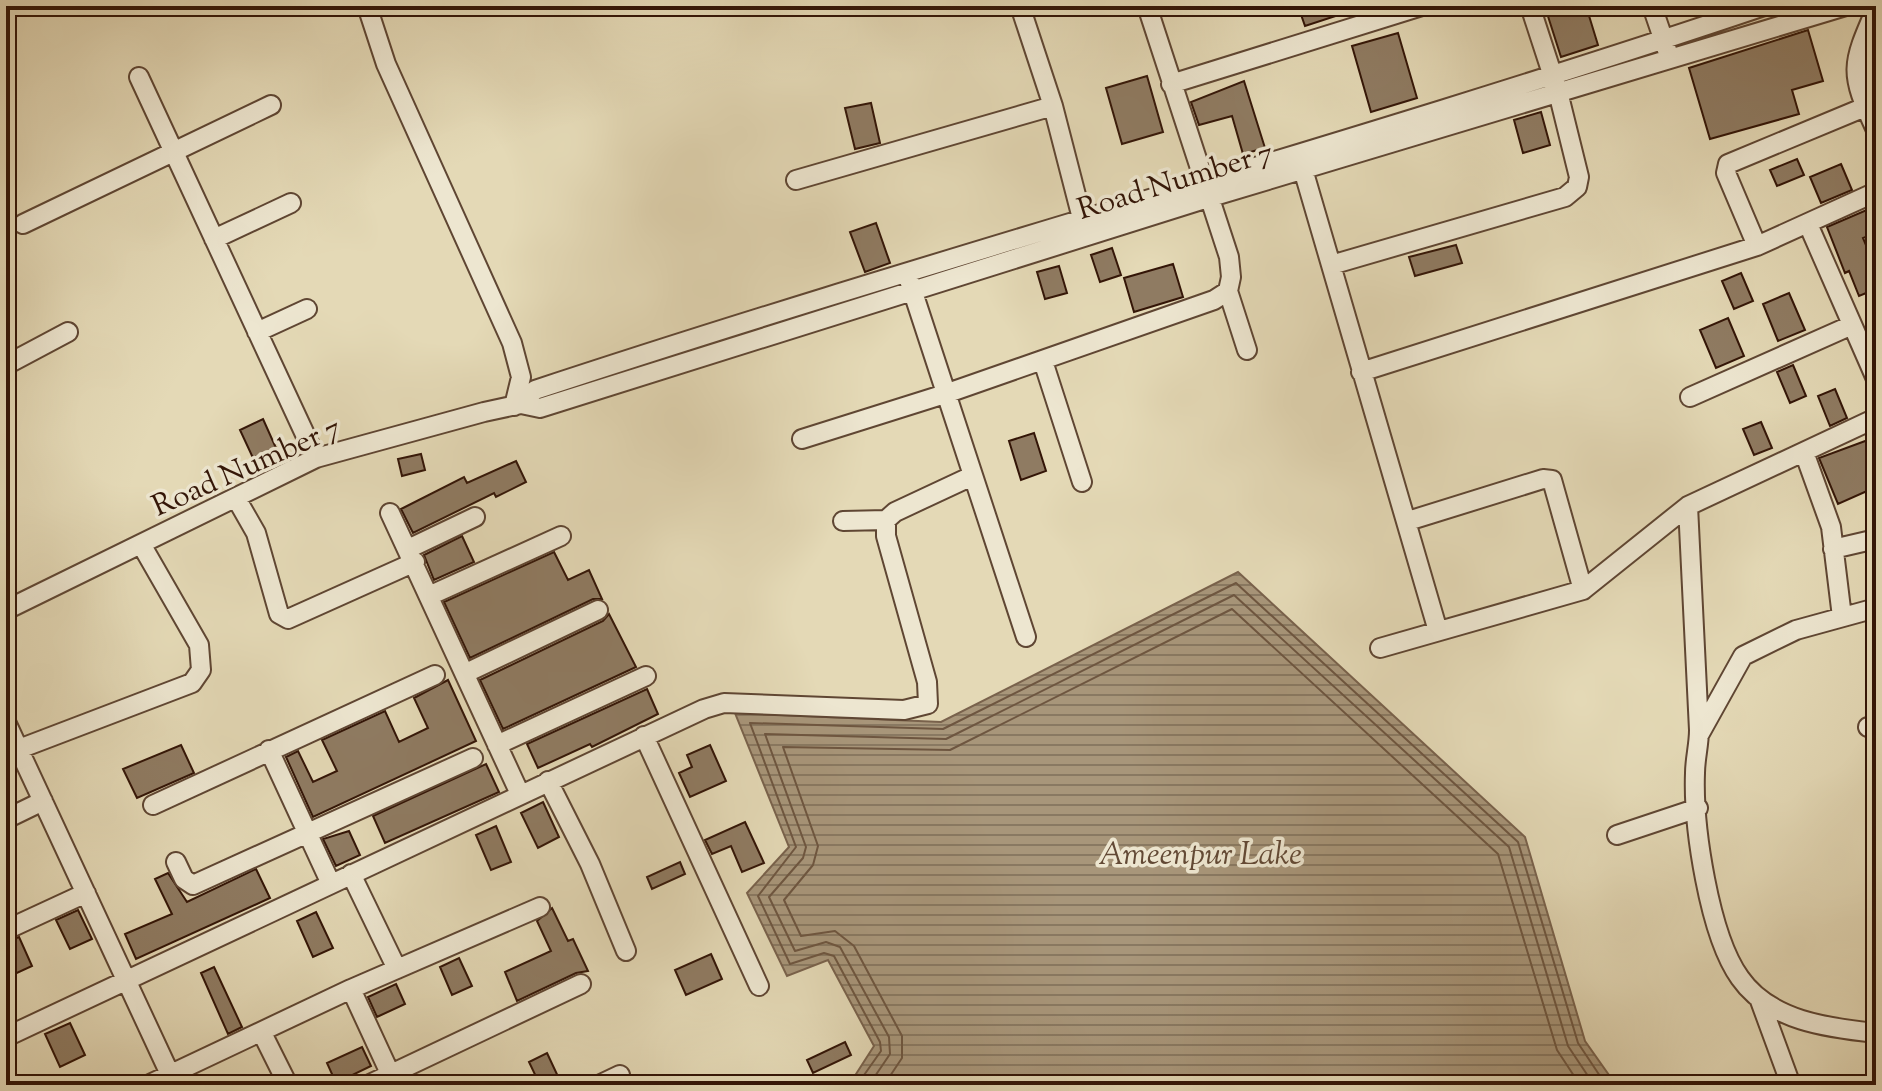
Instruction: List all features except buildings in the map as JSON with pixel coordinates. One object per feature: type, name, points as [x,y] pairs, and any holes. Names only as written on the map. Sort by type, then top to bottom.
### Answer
[{"type":"street","points":[[367,6],[386,64],[512,343],[521,377],[518,405]]},
{"type":"street","points":[[1020,6],[1053,106],[1085,228]]},
{"type":"street","points":[[1147,6],[1229,257],[1231,277],[1228,291],[1247,350]]},
{"type":"street","points":[[1171,84],[1422,6]]},
{"type":"street","points":[[1331,265],[1572,193],[1579,177],[1555,84],[1530,6]]},
{"type":"street","points":[[1652,6],[1666,48]]},
{"type":"street","name":"Road Number 7","points":[[1666,48],[1764,6]]},
{"type":"street","name":"Road Number 7","points":[[6,610],[316,458],[407,430],[518,405],[540,408],[912,292],[1085,228],[1666,48],[1846,6]]},
{"type":"street","points":[[1876,9],[1854,58],[1865,107],[1876,130]]},
{"type":"street","points":[[139,77],[316,458]]},
{"type":"street","points":[[23,224],[271,105]]},
{"type":"street","points":[[796,180],[1053,106]]},
{"type":"street","points":[[1757,246],[1726,173],[1728,164],[1865,107]]},
{"type":"street","points":[[1301,161],[1438,631]]},
{"type":"street","points":[[1361,372],[1757,246],[1876,192]]},
{"type":"street","points":[[214,239],[291,203]]},
{"type":"street","points":[[1808,224],[1876,379]]},
{"type":"street","name":"Road Number 7","points":[[518,405],[535,390],[794,307],[907,273],[1085,228]]},
{"type":"street","points":[[907,273],[1026,637]]},
{"type":"street","points":[[802,439],[1043,361],[1214,300],[1228,291]]},
{"type":"street","points":[[794,307],[801,327]]},
{"type":"street","points":[[257,332],[307,309]]},
{"type":"street","points":[[1690,397],[1852,325]]},
{"type":"street","points":[[6,365],[68,332]]},
{"type":"street","points":[[1043,361],[1082,482]]},
{"type":"street","points":[[1380,648],[1583,590],[1688,506],[1876,418]]},
{"type":"street","points":[[1804,452],[1831,527],[1842,617]]},
{"type":"street","points":[[843,521],[886,520],[895,512],[972,476]]},
{"type":"street","points":[[1408,521],[1543,479],[1552,480],[1583,590]]},
{"type":"street","points":[[236,498],[256,533],[279,614],[288,619],[412,556],[475,517]]},
{"type":"street","points":[[1688,506],[1699,735],[1695,775],[1704,875],[1724,952],[1741,980],[1759,998],[1785,1013],[1825,1028],[1876,1033]]},
{"type":"street","points":[[390,513],[431,595],[520,794]]},
{"type":"street","points":[[6,1037],[644,736],[724,703],[904,710],[928,704],[927,682],[886,536],[886,520]]},
{"type":"street","points":[[431,595],[561,536]]},
{"type":"street","points":[[1833,549],[1876,539]]},
{"type":"street","points":[[19,749],[192,683],[201,670],[199,645],[141,544]]},
{"type":"street","points":[[1699,735],[1743,656],[1796,630],[1876,608]]},
{"type":"street","points":[[466,673],[598,610]]},
{"type":"street","points":[[153,805],[435,675]]},
{"type":"street","points":[[497,745],[646,676]]},
{"type":"street","points":[[6,723],[173,1080]]},
{"type":"street","points":[[644,736],[759,986]]},
{"type":"street","points":[[269,750],[331,884]]},
{"type":"street","points":[[176,862],[184,879],[193,885],[306,831],[473,758]]},
{"type":"street","points":[[548,781],[590,864],[626,951]]},
{"type":"street","points":[[6,819],[43,801]]},
{"type":"street","points":[[1617,835],[1698,808]]},
{"type":"street","points":[[351,874],[397,969]]},
{"type":"street","points":[[6,930],[86,893]]},
{"type":"street","points":[[148,1085],[173,1080],[351,989],[540,907]]},
{"type":"street","points":[[368,1085],[393,1080],[581,984]]},
{"type":"street","points":[[351,989],[393,1080]]},
{"type":"street","points":[[1759,998],[1791,1085]]},
{"type":"street","points":[[262,1033],[288,1085]]},
{"type":"street","points":[[599,1085],[620,1075]]},
{"type":"water","name":"Ameenpur Lake","points":[[1238,572],[1525,837],[1585,1041],[1616,1085],[849,1085],[874,1046],[828,960],[787,976],[747,893],[789,847],[735,713],[941,722]]}]
